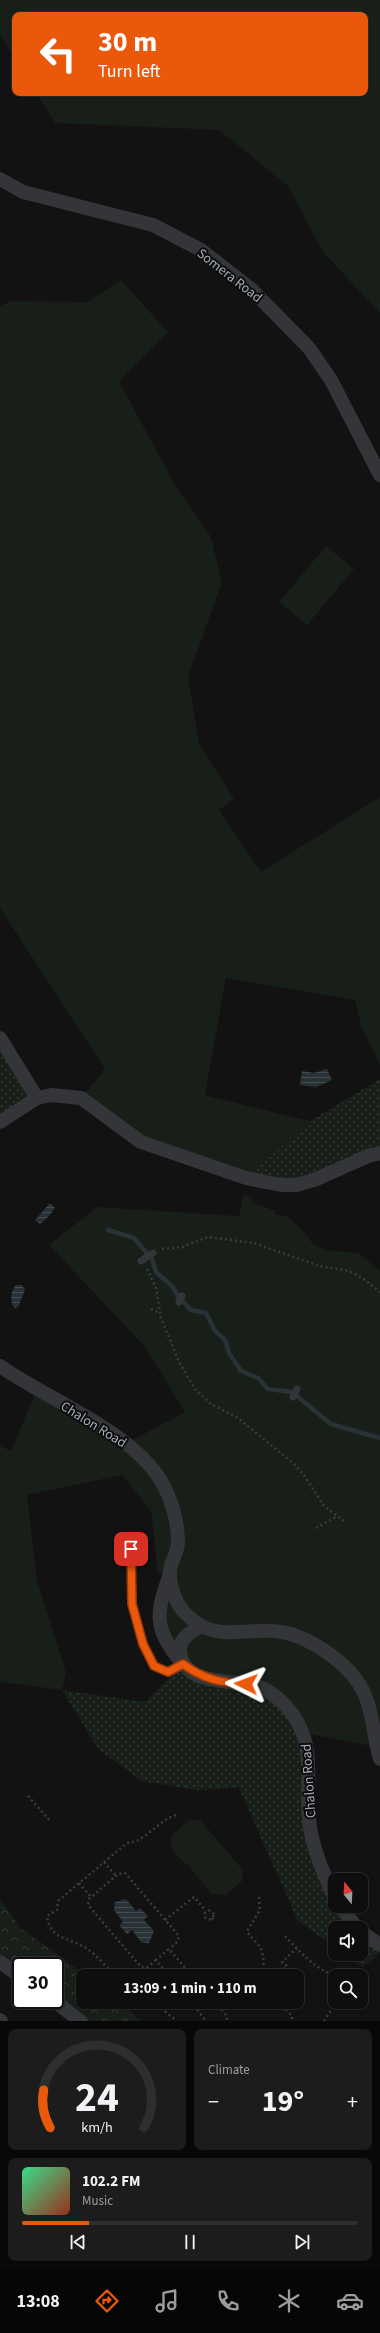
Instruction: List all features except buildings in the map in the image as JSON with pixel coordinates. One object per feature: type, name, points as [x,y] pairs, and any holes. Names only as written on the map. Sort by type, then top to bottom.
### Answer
[{"type":"street","name":"Somera Road","points":[[0,179],[23,192],[153,225],[201,250],[251,288],[291,328],[327,374],[380,475]]},
{"type":"street","points":[[0,1038],[37,1098]]},
{"type":"street","points":[[0,1122],[37,1098],[51,1095],[81,1098],[142,1142],[267,1183],[296,1185],[330,1174],[368,1156],[380,1153]]},
{"type":"street","name":"Chalon Road","points":[[0,1366],[127,1443],[148,1464],[164,1487],[176,1517],[178,1543],[161,1602],[160,1628],[164,1640],[183,1664],[197,1674],[213,1681],[260,1687],[284,1704],[294,1716],[304,1733],[308,1758],[309,1820],[316,1848],[328,1881]]},
{"type":"street","name":"Chalon Road","points":[[170,1572],[178,1604],[185,1614],[200,1627]]},
{"type":"street","points":[[183,1664],[180,1650],[182,1641],[190,1632],[200,1627],[212,1631],[229,1633],[282,1632],[299,1636],[325,1651],[348,1671],[364,1691],[371,1711],[380,1759]]},
{"type":"street","points":[[345,1913],[352,1921]]},
{"type":"street","points":[[368,1936],[380,1944]]},
{"type":"street","points":[[0,1962],[12,1971]]},
{"type":"street","points":[[64,2009],[80,2021]]},
{"type":"lane","points":[[143,1259],[153,1253]]},
{"type":"lane","points":[[293,1397],[297,1389]]},
{"type":"lane","points":[[131,1549],[132,1604],[143,1644],[154,1666],[168,1672],[183,1664]]},
{"type":"path","points":[[153,1253],[164,1249],[182,1247],[208,1237],[254,1243],[319,1266],[349,1271],[364,1279],[380,1292]]},
{"type":"path","points":[[143,1259],[156,1288],[160,1314],[179,1362],[195,1389],[211,1404],[238,1418],[294,1464],[304,1475],[324,1506],[344,1521]]},
{"type":"path","points":[[151,1309],[160,1314]]},
{"type":"path","points":[[316,1528],[336,1516]]},
{"type":"path","points":[[28,1796],[50,1821]]},
{"type":"path","points":[[108,1969],[86,1948],[59,1936],[50,1929],[47,1916],[57,1910],[58,1901],[127,1843],[134,1842],[152,1831],[160,1823],[176,1815]]},
{"type":"path","points":[[104,1862],[116,1876]]},
{"type":"path","points":[[125,1873],[178,1936],[177,1942],[148,1967],[141,1967],[88,1905],[91,1897],[116,1876],[125,1873]]},
{"type":"path","points":[[79,1883],[91,1897]]},
{"type":"path","points":[[165,1920],[194,1897],[206,1911]]},
{"type":"path","points":[[259,1898],[260,1910],[247,1931],[260,1946],[264,1956],[263,1969]]},
{"type":"path","points":[[206,1911],[212,1910],[212,1918],[215,1922]]},
{"type":"path","points":[[206,1911],[204,1917],[207,1919],[212,1918]]},
{"type":"path","points":[[285,1936],[317,1967],[328,1972]]},
{"type":"path","points":[[284,1969],[287,1966],[282,1962],[297,1948]]},
{"type":"path","points":[[169,1949],[186,1969]]},
{"type":"path","points":[[156,1960],[163,1969]]},
{"type":"path","points":[[162,2009],[177,2021]]},
{"type":"path","points":[[197,2009],[206,2021]]},
{"type":"path","points":[[221,2009],[226,2015],[226,2021]]},
{"type":"path","points":[[285,2009],[291,2015],[293,2021]]},
{"type":"path","points":[[324,2021],[332,2009]]},
{"type":"green space","points":[[0,0],[380,0],[380,313],[323,252],[288,186],[219,130],[55,123],[38,96],[368,96],[368,12],[12,12],[12,54],[0,35]]},
{"type":"green space","points":[[121,280],[168,332],[119,381],[175,485],[211,537],[222,582],[188,677],[199,743],[234,799],[219,810],[261,872],[380,797],[380,1065],[362,1028],[355,1000],[226,978],[205,1095],[310,1121],[246,1178],[162,1149],[81,1098],[105,1069],[0,908],[0,306],[11,301],[87,302]]},
{"type":"green space","points":[[326,546],[354,569],[307,625],[279,602]]},
{"type":"green space","points":[[0,1038],[37,1098],[0,1122]]},
{"type":"green space","points":[[380,1079],[380,1153],[314,1180],[246,1178],[310,1121]]},
{"type":"green space","points":[[244,1193],[257,1204],[275,1211],[275,1214],[288,1217],[305,1233],[313,1244],[325,1250],[359,1253],[380,1271],[380,1759],[376,1747],[304,1733],[213,1681],[164,1640],[170,1572],[158,1575],[151,1511],[122,1475],[27,1495],[37,1580],[66,1673],[62,1690],[0,1682],[0,1446],[11,1451],[37,1389],[127,1443],[185,1412],[145,1347],[49,1245],[97,1207],[239,1216]]},
{"type":"green space","points":[[183,1664],[197,1674],[260,1687],[304,1733],[309,1820],[328,1882],[328,1913],[348,1913],[353,1921],[328,1921],[328,1942],[298,1921],[239,1788],[196,1790],[142,1781],[98,1749],[62,1690],[145,1702]]},
{"type":"green space","points":[[189,1820],[200,1820],[243,1870],[242,1881],[226,1895],[211,1894],[187,1863],[185,1864],[171,1848],[171,1836]]},
{"type":"green space","points":[[0,1900],[21,1928],[61,1957],[12,1957],[12,1971],[0,1962]]},
{"type":"green space","points":[[368,1939],[380,1952],[363,1967],[355,1961],[368,1961]]},
{"type":"green space","points":[[64,1959],[77,1969],[76,1969],[76,2009],[128,2009],[141,2021],[80,2021],[64,2008]]},
{"type":"shaded area","points":[[327,1069],[332,1080],[316,1087],[300,1085],[302,1071],[314,1073]]},
{"type":"shaded area","points":[[50,1203],[55,1208],[40,1224],[35,1220]]},
{"type":"shaded area","points":[[16,1285],[22,1285],[25,1290],[18,1307],[15,1308],[12,1303],[11,1296]]},
{"type":"shaded area","points":[[126,1899],[136,1911],[140,1908],[148,1916],[144,1920],[154,1931],[149,1943],[141,1942],[132,1930],[127,1934],[119,1925],[123,1922],[114,1910],[115,1902]]},
{"type":"waterway","points":[[108,1230],[134,1238],[152,1259],[156,1272],[172,1286],[178,1296],[191,1310],[206,1313],[215,1331],[225,1340],[229,1353],[241,1371],[258,1378],[268,1389],[292,1392],[331,1424],[380,1438]]},
{"type":"route","points":[[131,1549],[132,1604],[143,1644],[154,1666],[168,1672],[183,1664],[197,1674],[213,1681],[246,1684]]}]
